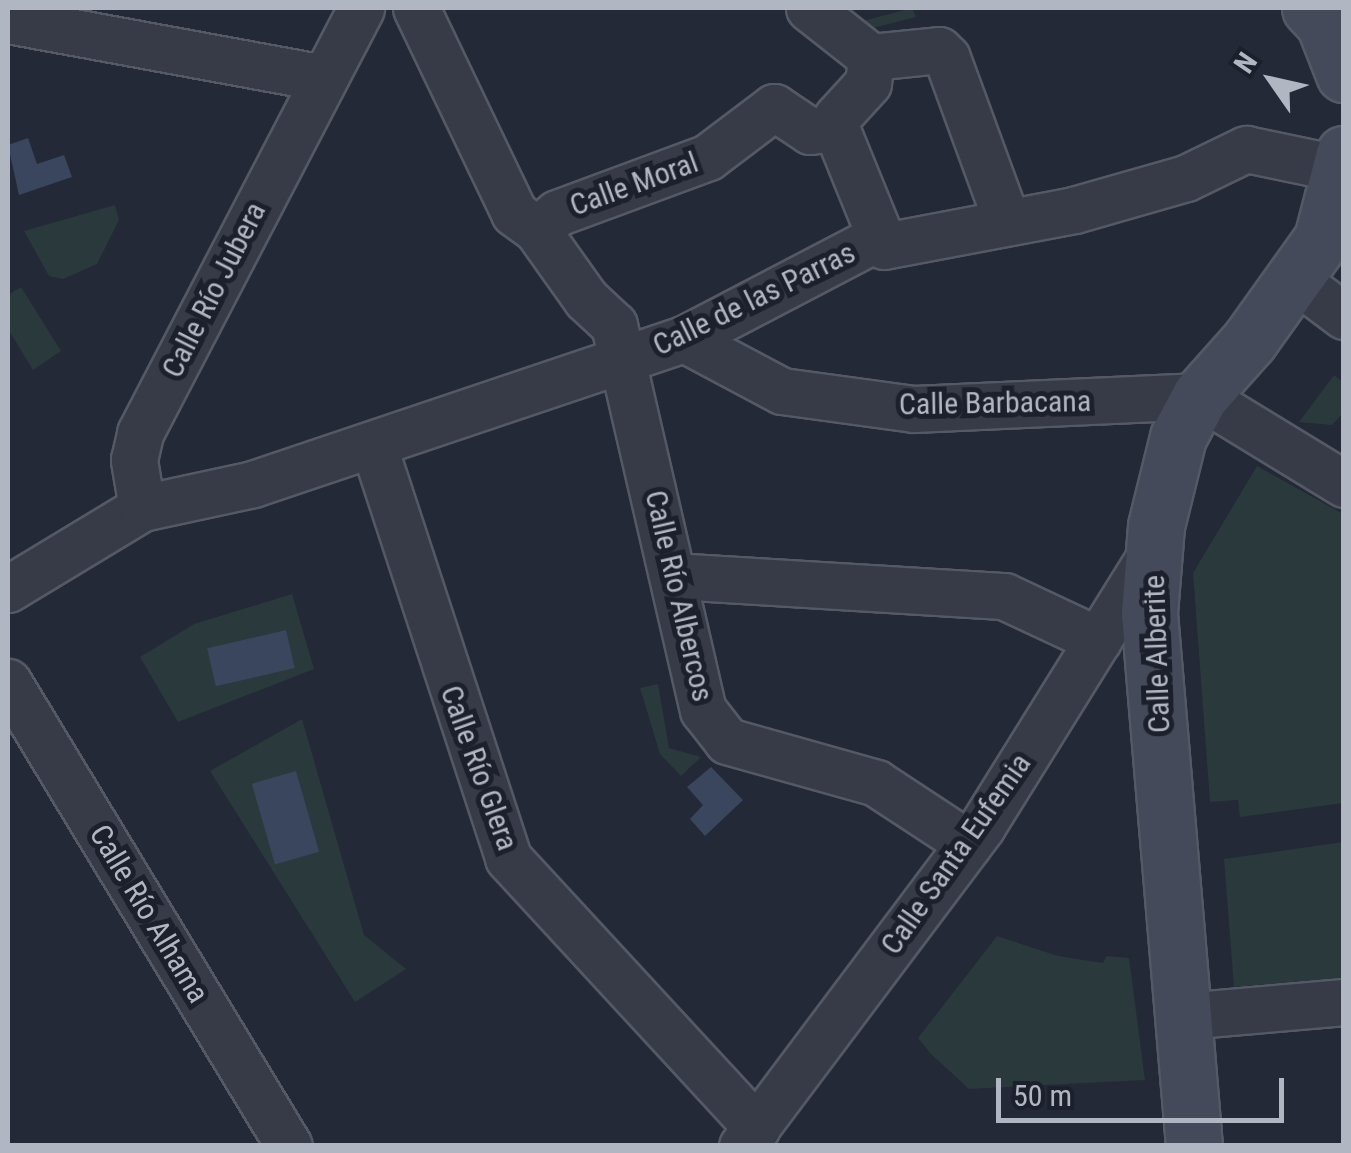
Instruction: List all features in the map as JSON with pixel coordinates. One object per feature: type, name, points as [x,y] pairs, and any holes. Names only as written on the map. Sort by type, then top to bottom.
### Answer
[{"type":"main road","points":[[1326,20],[1344,74]]},
{"type":"main road","name":"Calle Alberite","points":[[1194,1146],[1149,614],[1154,550],[1178,436],[1200,396],[1296,280],[1322,239],[1344,154]]},
{"type":"street","name":"Calle Río Jubera","points":[[142,508],[134,460],[140,433],[361,8]]},
{"type":"street","name":"Calle Río Albercos","points":[[416,8],[514,213],[537,230],[586,299],[614,326],[626,360],[703,710],[727,741],[876,783],[969,844]]},
{"type":"street","points":[[815,9],[872,57],[939,50],[947,58],[1006,219]]},
{"type":"street","points":[[8,20],[324,78]]},
{"type":"street","points":[[872,57],[868,83],[837,117],[836,128],[879,236]]},
{"type":"street","name":"Calle Moral","points":[[537,230],[557,213],[708,157],[774,107],[810,131],[836,128]]},
{"type":"street","name":"Calle de las Parras","points":[[8,589],[142,508],[253,484],[684,339],[879,236],[884,246],[1006,219],[1074,210],[1186,178],[1246,149],[1342,169]]},
{"type":"street","points":[[1296,280],[1344,316]]},
{"type":"street","name":"Calle Barbacana","points":[[684,339],[782,391],[914,409],[1200,396]]},
{"type":"street","points":[[1200,396],[1340,477]]},
{"type":"street","name":"Calle Río Glera","points":[[374,444],[508,858],[749,1137]]},
{"type":"street","name":"Calle Santa Eufemia","points":[[749,1137],[969,844],[1154,550]]},
{"type":"street","points":[[674,576],[1004,596],[1098,640]]},
{"type":"street","name":"Calle Río Alhama","points":[[8,682],[289,1146]]},
{"type":"street","points":[[1184,1016],[1344,1002]]},
{"type":"shaded area","points":[[838,8],[863,21],[912,8],[916,17],[861,31]]},
{"type":"shaded area","points":[[115,205],[119,220],[97,264],[63,279],[49,276],[24,231]]},
{"type":"shaded area","points":[[21,287],[61,351],[33,370],[8,329],[8,295]]},
{"type":"shaded area","points":[[1334,375],[1343,382],[1343,413],[1332,425],[1299,422]]},
{"type":"shaded area","points":[[1257,466],[1343,514],[1343,803],[1240,817],[1238,800],[1210,802],[1193,573]]},
{"type":"shaded area","points":[[292,594],[314,669],[178,722],[140,657],[194,624]]},
{"type":"shaded area","points":[[658,684],[669,748],[701,757],[681,776],[660,754],[640,688]]},
{"type":"shaded area","points":[[302,719],[364,935],[406,969],[355,1002],[210,771]]},
{"type":"shaded area","points":[[1343,842],[1343,978],[1234,987],[1224,859]]},
{"type":"shaded area","points":[[997,936],[1058,956],[1103,963],[1106,956],[1129,958],[1145,1080],[969,1089],[931,1054],[918,1038]]},
{"type":"water","points":[[28,138],[37,164],[64,155],[72,177],[19,195],[8,145]]},
{"type":"water","points":[[286,630],[295,668],[216,686],[207,648]]},
{"type":"water","points":[[711,767],[743,800],[705,836],[690,819],[703,805],[687,787]]},
{"type":"water","points":[[296,771],[319,852],[275,864],[252,784]]}]
